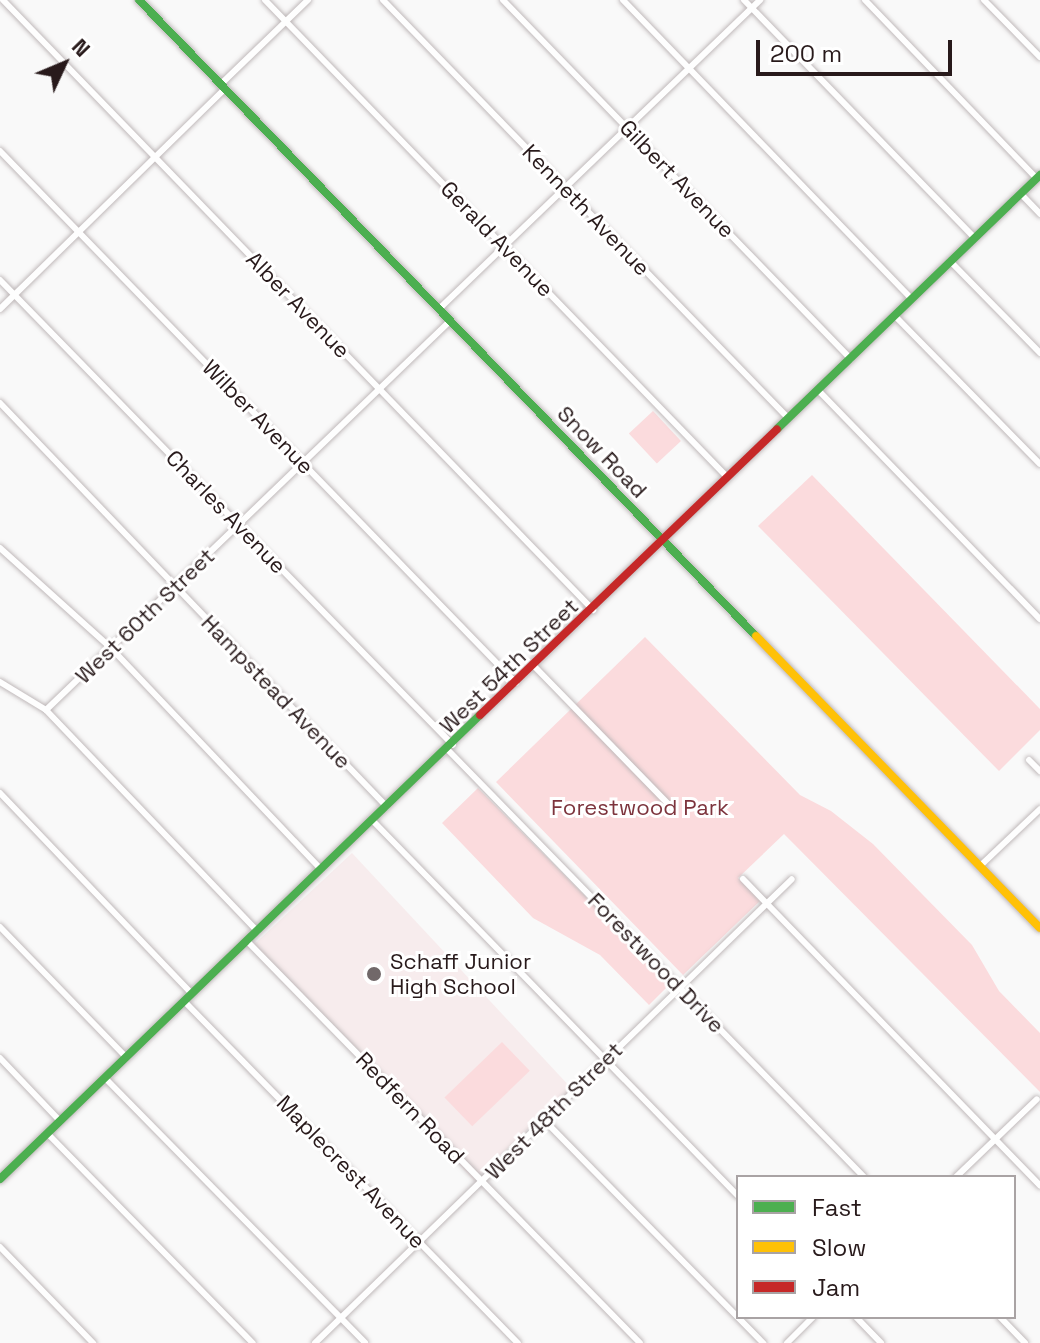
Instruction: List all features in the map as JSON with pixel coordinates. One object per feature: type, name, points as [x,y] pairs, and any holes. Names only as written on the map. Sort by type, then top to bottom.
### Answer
[{"type":"street","name":"Alber Avenue","points":[[3,0],[593,610]]},
{"type":"street","name":"Snow Road","points":[[139,0],[1040,928]]},
{"type":"street","name":"Gerald Avenue","points":[[265,0],[728,478]]},
{"type":"street","points":[[0,309],[308,0]]},
{"type":"street","name":"Kenneth Avenue","points":[[383,0],[789,419]]},
{"type":"street","name":"Gilbert Avenue","points":[[503,0],[851,359]]},
{"type":"street","points":[[623,0],[912,299]]},
{"type":"street","points":[[744,0],[975,238]]},
{"type":"street","points":[[439,309],[760,0]]},
{"type":"street","points":[[865,0],[1038,176]]},
{"type":"street","points":[[984,0],[1040,57]]},
{"type":"street","name":"Wilber Avenue","points":[[0,151],[516,683]]},
{"type":"street","name":"West 54th Street","points":[[0,1179],[593,610],[1038,176]]},
{"type":"street","points":[[1021,194],[1040,214]]},
{"type":"street","points":[[950,261],[1040,353]]},
{"type":"street","name":"Charles Avenue","points":[[0,280],[239,525],[450,748]]},
{"type":"street","points":[[895,316],[1040,464]]},
{"type":"street","name":"West 60th Street","points":[[46,710],[450,321]]},
{"type":"street","points":[[818,390],[1040,619]]},
{"type":"street","name":"Hampstead Avenue","points":[[0,403],[387,807]]},
{"type":"street","points":[[0,548],[111,648],[321,869]]},
{"type":"street","points":[[534,666],[673,809]]},
{"type":"street","points":[[0,682],[46,710],[257,931]]},
{"type":"street","name":"Forestwood Drive","points":[[450,748],[862,1175]]},
{"type":"street","points":[[1029,760],[1040,771]]},
{"type":"street","points":[[0,793],[192,994]]},
{"type":"street","points":[[980,866],[1040,809]]},
{"type":"street","points":[[373,821],[736,1194]]},
{"type":"street","points":[[743,879],[1040,1186]]},
{"type":"street","name":"West 48th Street","points":[[315,1343],[792,879]]},
{"type":"street","points":[[0,927],[126,1057]]},
{"type":"street","name":"Redfern Road","points":[[247,941],[640,1343]]},
{"type":"street","name":"Maplecrest Avenue","points":[[184,1001],[518,1343]]},
{"type":"street","points":[[0,1058],[60,1121]]},
{"type":"street","points":[[105,1078],[365,1343]]},
{"type":"street","points":[[958,1175],[1037,1099]]},
{"type":"street","points":[[544,1120],[736,1316]]},
{"type":"street","points":[[47,1133],[253,1343]]},
{"type":"street","points":[[0,1247],[93,1343]]},
{"type":"street","points":[[739,1319],[763,1343]]},
{"type":"street","points":[[787,1343],[811,1319]]},
{"type":"street","points":[[858,1319],[881,1343]]},
{"type":"street","points":[[1002,1319],[1025,1343]]},
{"type":"shaded area","points":[[352,853],[572,1088],[474,1180],[254,944]]},
{"type":"green space","points":[[653,411],[681,441],[657,463],[629,434]]},
{"type":"green space","points":[[812,475],[1040,709],[1040,730],[999,771],[758,526]]},
{"type":"green space","name":"Forestwood Park","points":[[645,637],[800,795],[831,811],[873,844],[972,945],[999,991],[1040,1033],[1040,1092],[784,834],[738,878],[760,901],[683,975],[496,782]]},
{"type":"green space","points":[[478,788],[671,983],[649,1005],[600,955],[533,918],[442,823]]},
{"type":"green space","points":[[502,1042],[530,1071],[472,1126],[444,1098]]},
{"type":"traffic: fast","points":[[139,0],[756,636]]},
{"type":"traffic: fast","points":[[777,429],[1040,175]]},
{"type":"traffic: fast","points":[[0,1179],[480,715]]},
{"type":"traffic: slow","points":[[756,636],[1040,928]]},
{"type":"traffic: jam","points":[[480,715],[777,429]]},
{"type":"place","name":"Schaff Junior High School","points":[[374,974]]}]
